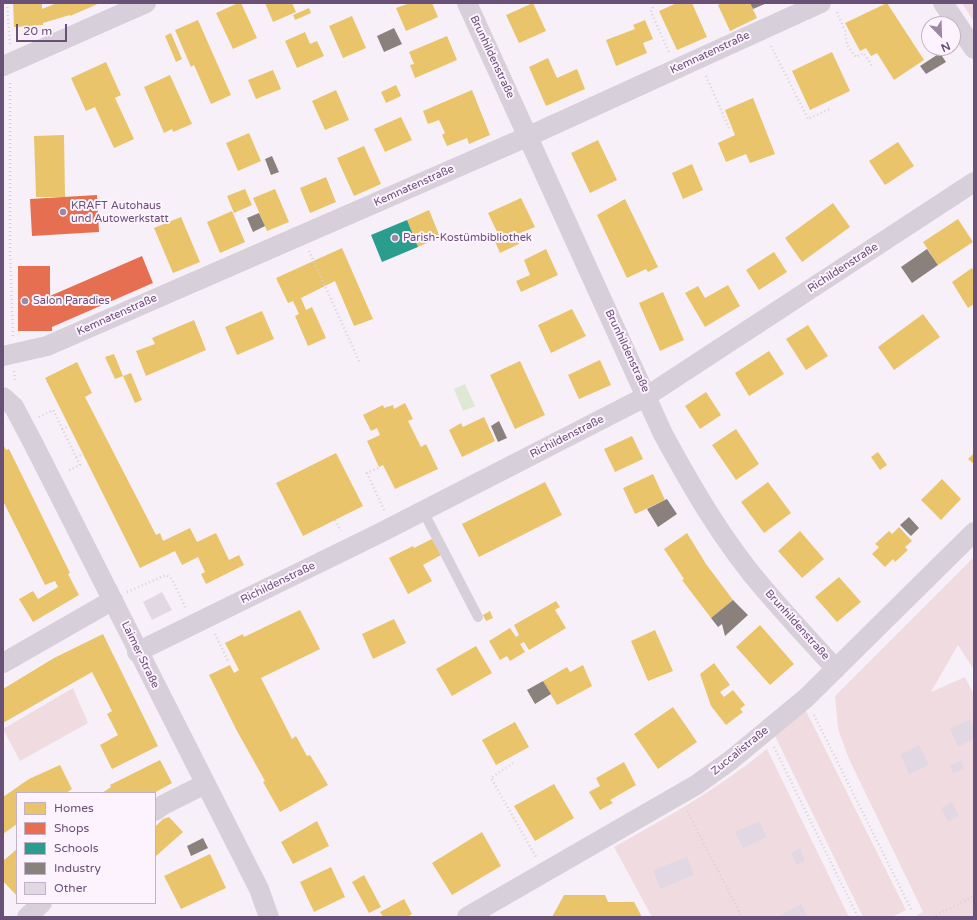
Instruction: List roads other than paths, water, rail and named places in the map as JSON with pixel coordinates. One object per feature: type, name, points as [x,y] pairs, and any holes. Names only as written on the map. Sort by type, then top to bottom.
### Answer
[{"type":"street","points":[[7,75],[146,3]]},
{"type":"street","name":"Brunhildenstraße","points":[[467,3],[664,434],[690,483],[712,518],[764,589],[836,669]]},
{"type":"street","name":"Kemnatenstraße","points":[[3,356],[47,346],[529,136],[821,3]]},
{"type":"street","points":[[943,3],[974,49]]},
{"type":"street","name":"Richildenstraße","points":[[138,652],[423,511],[647,396],[974,182]]},
{"type":"street","name":"Laimer Straße","points":[[3,397],[14,407],[259,889],[269,917]]},
{"type":"street","name":"Zuccalistraße","points":[[467,917],[696,785],[731,760],[806,698],[974,532]]},
{"type":"street","points":[[3,663],[112,600]]},
{"type":"street","points":[[156,810],[163,805],[205,784]]},
{"type":"street","points":[[27,917],[41,904]]},
{"type":"lane","points":[[423,511],[478,617]]},
{"type":"place","name":"KRAFT Autohaus und Autowerkstatt","points":[[63,212]]},
{"type":"place","name":"Parish-Kostümbibliothek","points":[[395,238]]},
{"type":"place","name":"Salon Paradies","points":[[25,301]]}]
